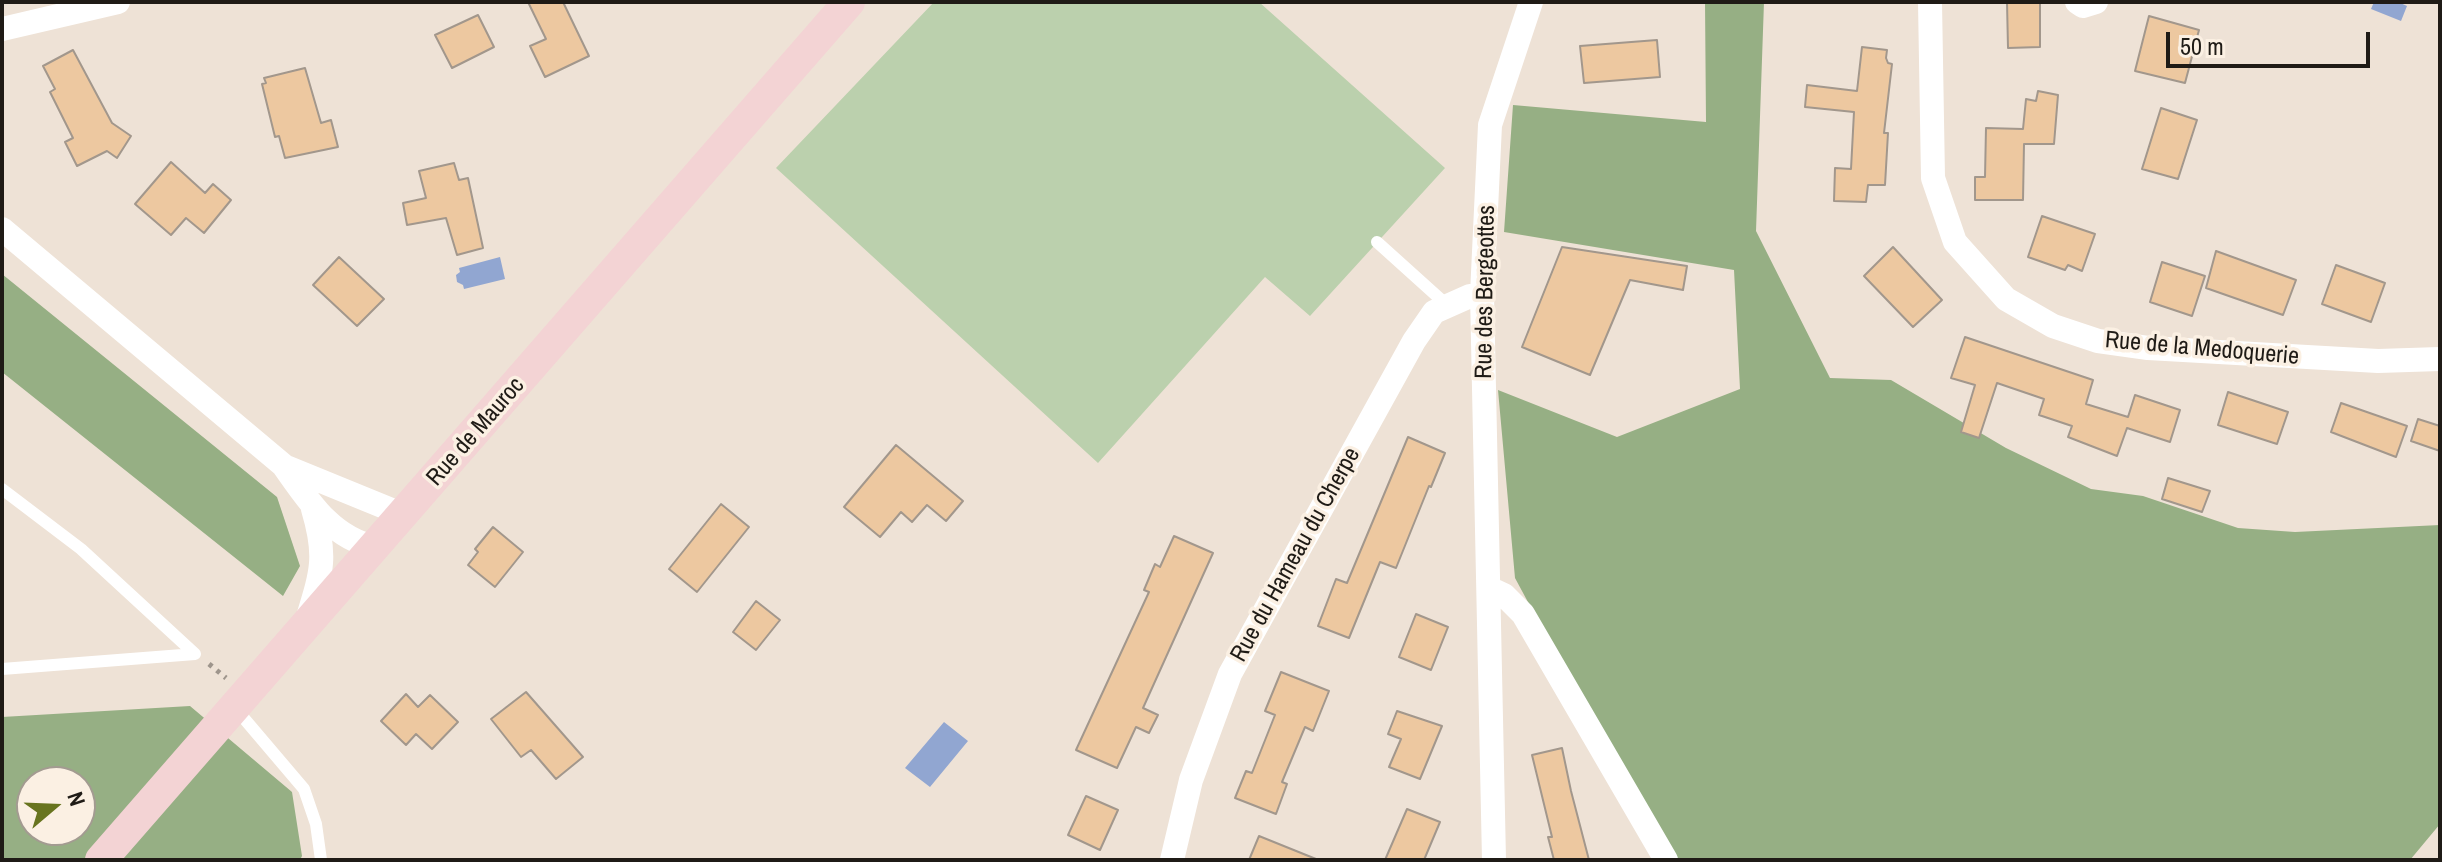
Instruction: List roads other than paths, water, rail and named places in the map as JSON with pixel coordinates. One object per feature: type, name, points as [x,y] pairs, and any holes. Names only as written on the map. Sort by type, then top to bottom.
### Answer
[{"type":"street","points":[[2,29],[118,2]]},
{"type":"street","name":"Rue de Mauroc","points":[[101,860],[849,2]]},
{"type":"street","name":"Rue des Bergeottes","points":[[1489,588],[1482,294],[1490,125],[1531,2]]},
{"type":"street","name":"Rue de la Medoquerie","points":[[1930,2],[1933,178],[1955,242],[2006,299],[2053,326],[2098,341],[2148,348],[2378,361],[2440,359]]},
{"type":"street","points":[[2077,2],[2083,6],[2096,2]]},
{"type":"street","points":[[2,229],[283,465],[312,506],[342,535],[375,547]]},
{"type":"street","name":"Rue du Hameau du Cherpe","points":[[1172,860],[1191,780],[1230,674],[1414,341],[1434,312],[1482,294]]},
{"type":"street","points":[[283,465],[404,515]]},
{"type":"street","points":[[306,624],[321,565],[322,541],[312,506]]},
{"type":"street","points":[[1494,860],[1489,588],[1504,595],[1523,614],[1666,860]]},
{"type":"lane","points":[[1377,242],[1448,306]]},
{"type":"lane","points":[[2,489],[81,549],[195,654],[2,669]]},
{"type":"lane","points":[[239,700],[304,789],[316,824],[321,860]]},
{"type":"water","points":[[2374,2],[2398,2],[2407,6],[2401,21],[2371,9]]},
{"type":"water","points":[[500,257],[505,279],[464,289],[457,282],[459,268]]},
{"type":"water","points":[[944,722],[968,741],[930,787],[905,768]]}]
